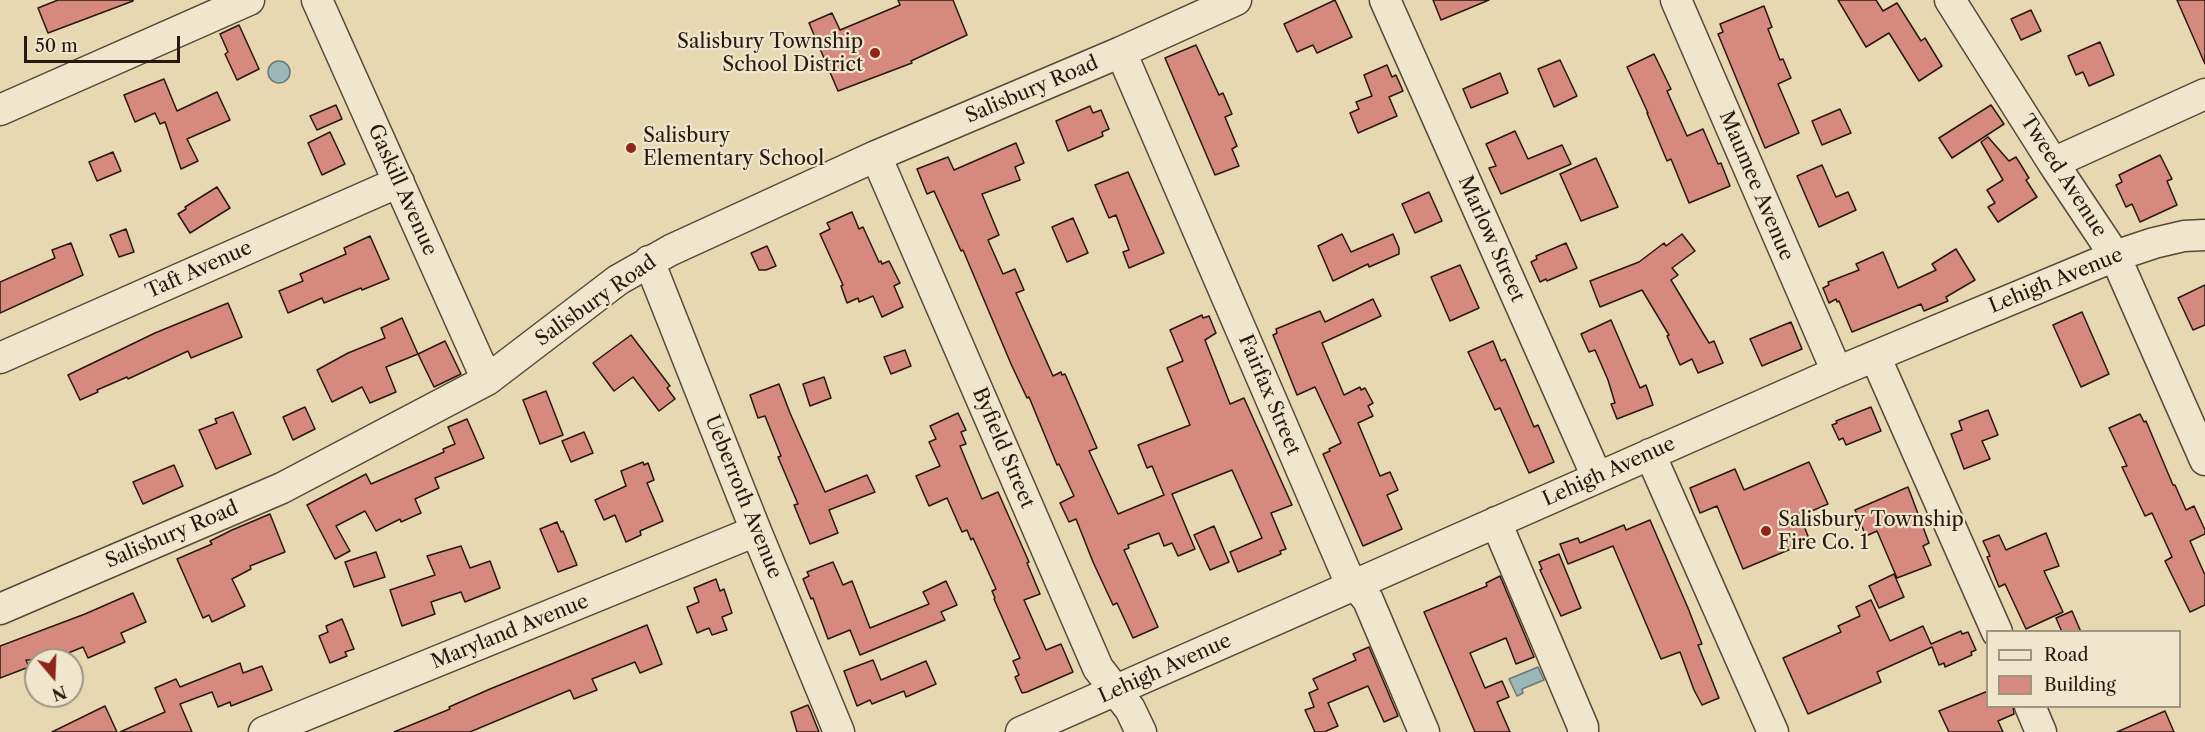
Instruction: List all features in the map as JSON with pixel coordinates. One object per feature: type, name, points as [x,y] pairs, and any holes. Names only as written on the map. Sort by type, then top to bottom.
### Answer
[{"type":"street","points":[[0,110],[249,0]]},
{"type":"street","name":"Gaskill Avenue","points":[[317,0],[487,380]]},
{"type":"street","name":"Salisbury Road","points":[[0,609],[282,488],[487,380],[618,280],[649,261],[876,156],[1121,52],[1236,0]]},
{"type":"street","name":"Marlow Street","points":[[1385,0],[1597,477]]},
{"type":"street","name":"Maumee Avenue","points":[[1676,0],[1837,372]]},
{"type":"street","name":"Tweed Avenue","points":[[1962,4],[2053,163],[2115,256],[2205,460]]},
{"type":"street","name":"Fairfax Street","points":[[1121,52],[1346,573],[1368,600],[1424,732]]},
{"type":"street","points":[[2053,163],[2205,94]]},
{"type":"street","name":"Byfield Street","points":[[876,156],[1098,668],[1130,709],[1141,732]]},
{"type":"street","name":"Taft Avenue","points":[[0,358],[399,182]]},
{"type":"street","name":"Lehigh Avenue","points":[[1021,732],[1875,356],[2115,256],[2154,243],[2184,236],[2205,235]]},
{"type":"street","name":"Ueberroth Avenue","points":[[649,261],[839,732]]},
{"type":"street","points":[[1875,356],[1996,630]]},
{"type":"street","points":[[1650,454],[1773,732]]},
{"type":"street","points":[[1496,522],[1583,727],[1583,732]]},
{"type":"street","name":"Maryland Avenue","points":[[264,732],[756,531]]},
{"type":"street","points":[[2031,708],[2041,732]]},
{"type":"water","points":[[279,61],[287,64],[290,72],[287,80],[279,83],[271,80],[268,72],[271,64]]},
{"type":"water","points":[[1538,667],[1544,680],[1522,689],[1523,693],[1517,696],[1509,679]]},
{"type":"building","points":[[58,0],[133,1],[48,33],[38,8]]},
{"type":"building","name":"Salisbury Township School District","points":[[898,0],[953,0],[967,35],[911,61],[912,63],[838,91],[809,23],[832,13],[840,30],[900,5]]},
{"type":"building","points":[[1335,0],[1352,37],[1317,53],[1313,45],[1297,52],[1284,24]]},
{"type":"building","points":[[1433,0],[1489,0],[1441,20]]},
{"type":"building","points":[[1838,0],[1876,0],[1883,11],[1897,3],[1921,41],[1925,38],[1942,66],[1919,81],[1889,33],[1866,47]]},
{"type":"building","points":[[2177,0],[2205,0],[2205,64]]},
{"type":"building","points":[[1764,6],[1772,27],[1768,29],[1780,60],[1783,59],[1791,78],[1778,84],[1799,133],[1765,148],[1718,34],[1723,32],[1720,24]]},
{"type":"building","points":[[2031,10],[2041,31],[2021,40],[2011,19]]},
{"type":"building","points":[[239,25],[259,69],[237,80],[225,54],[228,52],[220,34]]},
{"type":"building","points":[[2100,42],[2114,75],[2089,86],[2083,72],[2076,75],[2068,56]]},
{"type":"building","points":[[1196,45],[1219,95],[1223,93],[1232,114],[1225,117],[1237,146],[1232,149],[1239,166],[1215,175],[1165,58]]},
{"type":"building","points":[[1654,54],[1671,89],[1667,91],[1687,136],[1703,129],[1730,186],[1689,203],[1671,159],[1667,161],[1627,67]]},
{"type":"building","points":[[1560,60],[1577,96],[1554,107],[1538,69]]},
{"type":"building","points":[[1387,65],[1392,77],[1396,75],[1403,91],[1389,97],[1397,116],[1358,133],[1350,113],[1359,109],[1356,102],[1372,96],[1364,75]]},
{"type":"building","points":[[1500,73],[1508,93],[1471,108],[1463,89]]},
{"type":"building","points":[[164,79],[177,111],[217,92],[230,120],[187,139],[198,161],[181,169],[165,122],[160,124],[155,113],[135,122],[124,95]]},
{"type":"building","points":[[336,105],[342,119],[317,130],[310,116]]},
{"type":"building","points":[[1991,105],[2004,124],[1952,158],[1939,138]]},
{"type":"building","points":[[1090,106],[1093,113],[1101,110],[1109,129],[1102,132],[1103,136],[1068,151],[1056,121]]},
{"type":"building","points":[[1840,109],[1851,133],[1822,145],[1812,121]]},
{"type":"building","points":[[1515,131],[1528,159],[1562,145],[1571,164],[1501,194],[1489,168],[1496,166],[1486,144]]},
{"type":"building","points":[[330,132],[345,164],[322,175],[308,143]]},
{"type":"building","points":[[1988,137],[2009,161],[2016,157],[2029,178],[2026,180],[2037,197],[1998,222],[1988,207],[1995,203],[1987,190],[2003,180],[1981,142]]},
{"type":"building","points":[[1016,143],[1024,163],[1015,167],[1020,180],[982,194],[999,235],[988,240],[1003,274],[1015,269],[1024,290],[1016,293],[1053,376],[1061,372],[1062,375],[1065,374],[1097,448],[1089,451],[1118,514],[1164,495],[1152,466],[1147,468],[1138,445],[1190,425],[1167,368],[1183,361],[1170,330],[1202,315],[1203,318],[1209,316],[1216,333],[1205,340],[1230,404],[1244,398],[1292,505],[1271,513],[1286,549],[1280,551],[1281,554],[1238,572],[1230,552],[1262,538],[1232,470],[1172,494],[1195,549],[1178,556],[1172,543],[1164,546],[1159,533],[1128,545],[1129,548],[1124,550],[1158,627],[1133,638],[1117,603],[1113,605],[1076,519],[1069,522],[1060,503],[1074,496],[1059,464],[1057,465],[1029,397],[1027,398],[1011,364],[963,250],[961,251],[934,191],[927,194],[917,169],[948,157],[954,170]]},
{"type":"building","points":[[113,152],[121,171],[97,181],[89,162]]},
{"type":"building","points":[[2160,155],[2172,179],[2167,181],[2177,205],[2140,222],[2132,204],[2126,207],[2116,185],[2122,182],[2119,175]]},
{"type":"building","points":[[1596,158],[1618,207],[1581,221],[1560,174]]},
{"type":"building","points":[[1822,165],[1836,197],[1848,192],[1856,210],[1819,227],[1797,176]]},
{"type":"building","points":[[1128,172],[1164,253],[1129,268],[1123,252],[1129,250],[1116,215],[1109,218],[1095,185]]},
{"type":"building","points":[[217,187],[230,208],[190,233],[178,214]]},
{"type":"building","points":[[1429,192],[1442,221],[1415,233],[1402,204]]},
{"type":"building","points":[[852,212],[859,229],[863,227],[879,262],[881,261],[882,264],[889,261],[900,283],[894,286],[903,307],[882,317],[873,296],[859,302],[858,298],[847,303],[841,286],[843,285],[820,234],[830,229],[827,223]]},
{"type":"building","points":[[1073,218],[1088,253],[1067,262],[1052,227]]},
{"type":"building","points":[[126,229],[134,252],[119,257],[110,235]]},
{"type":"building","points":[[1342,234],[1351,252],[1393,234],[1399,254],[1369,267],[1368,264],[1333,281],[1318,246]]},
{"type":"building","points":[[1682,234],[1695,251],[1672,268],[1678,275],[1671,280],[1709,343],[1714,341],[1723,363],[1698,373],[1692,359],[1680,365],[1667,336],[1669,335],[1642,290],[1600,307],[1590,281],[1639,262],[1664,243],[1666,246]]},
{"type":"building","points":[[370,236],[389,279],[324,303],[322,298],[288,313],[279,291],[303,281],[300,274],[346,254],[344,248]]},
{"type":"building","points":[[71,243],[83,275],[0,313],[0,282],[55,258],[52,250]]},
{"type":"building","points":[[1566,243],[1577,268],[1540,282],[1531,262],[1537,259],[1536,256]]},
{"type":"building","points":[[767,246],[776,266],[759,270],[751,253]]},
{"type":"building","points":[[1956,249],[1975,280],[1946,297],[1948,301],[1924,311],[1921,304],[1852,332],[1839,301],[1837,302],[1836,299],[1829,303],[1823,288],[1829,285],[1828,282],[1859,270],[1856,264],[1883,252],[1898,288],[1936,270],[1932,264]]},
{"type":"building","points":[[1460,265],[1479,308],[1450,321],[1431,277]]},
{"type":"building","points":[[2205,285],[2205,325],[2193,330],[2178,298]]},
{"type":"building","points":[[1373,299],[1381,316],[1322,343],[1344,395],[1360,387],[1361,390],[1365,388],[1373,403],[1368,406],[1373,416],[1358,423],[1380,476],[1390,472],[1398,490],[1387,495],[1402,529],[1363,546],[1323,454],[1341,443],[1315,387],[1297,395],[1273,335],[1277,333],[1276,329],[1320,311],[1325,322]]},
{"type":"building","points":[[228,303],[242,337],[191,358],[188,351],[128,379],[127,377],[97,390],[98,392],[80,400],[68,375],[155,333]]},
{"type":"building","points":[[2082,312],[2109,374],[2081,387],[2053,325]]},
{"type":"building","points":[[402,318],[418,354],[386,367],[396,392],[370,403],[362,387],[332,402],[317,370],[348,353],[385,338],[381,328]]},
{"type":"building","points":[[1611,320],[1640,388],[1646,385],[1653,405],[1617,419],[1611,404],[1615,403],[1608,380],[1595,350],[1589,352],[1581,334]]},
{"type":"building","points":[[1791,322],[1802,349],[1762,366],[1750,339]]},
{"type":"building","points":[[631,335],[670,386],[667,388],[675,399],[659,411],[633,377],[614,391],[593,363]]},
{"type":"building","points":[[445,341],[461,374],[434,387],[418,354]]},
{"type":"building","points":[[1493,341],[1501,361],[1505,359],[1534,427],[1538,425],[1554,462],[1529,473],[1500,408],[1495,410],[1468,352]]},
{"type":"building","points":[[905,350],[911,366],[891,374],[884,357]]},
{"type":"building","points":[[824,377],[831,398],[810,406],[803,384]]},
{"type":"building","points":[[779,384],[825,492],[867,475],[875,492],[829,510],[838,533],[810,544],[794,505],[798,504],[778,457],[781,456],[765,416],[758,418],[750,395]]},
{"type":"building","points":[[546,391],[563,435],[540,444],[523,400]]},
{"type":"building","points":[[305,407],[315,429],[293,440],[283,417]]},
{"type":"building","points":[[1871,407],[1881,431],[1846,445],[1843,438],[1839,440],[1832,425],[1837,423],[1836,421]]},
{"type":"building","points":[[1988,410],[1998,435],[1982,441],[1990,459],[1964,469],[1951,434],[1962,430],[1959,421]]},
{"type":"building","points":[[233,412],[251,454],[216,469],[199,430],[217,423],[215,419]]},
{"type":"building","points":[[958,413],[966,430],[961,432],[966,444],[960,446],[982,499],[998,492],[1029,562],[1027,563],[1040,594],[1024,600],[1046,650],[1061,644],[1073,672],[1027,692],[1022,693],[1015,677],[1019,675],[1013,661],[1020,658],[994,599],[992,591],[996,589],[973,538],[971,540],[967,530],[962,532],[947,498],[929,506],[916,476],[940,466],[929,442],[936,439],[930,426]]},
{"type":"building","points":[[2140,414],[2144,422],[2146,421],[2186,510],[2194,506],[2205,530],[2205,534],[2190,541],[2205,575],[2205,605],[2190,612],[2165,561],[2172,557],[2152,513],[2145,516],[2122,467],[2127,466],[2109,428]]},
{"type":"building","points":[[467,419],[484,458],[435,478],[439,488],[415,499],[421,513],[401,522],[400,519],[376,531],[365,511],[336,526],[350,551],[335,559],[307,505],[366,474],[371,484],[444,452],[443,449],[455,444],[448,427]]},
{"type":"building","points":[[584,432],[593,453],[571,462],[562,441]]},
{"type":"building","points":[[643,462],[644,465],[648,463],[654,480],[647,483],[663,521],[640,531],[641,535],[626,542],[615,515],[604,520],[595,500],[626,486],[621,471]]},
{"type":"building","points":[[1809,462],[1828,504],[1800,516],[1810,541],[1743,569],[1717,506],[1700,513],[1690,488],[1735,469],[1744,490]]},
{"type":"building","points":[[174,465],[183,486],[143,504],[133,482]]},
{"type":"building","points":[[1908,487],[1929,543],[1923,546],[1931,565],[1897,578],[1877,531],[1866,536],[1855,510]]},
{"type":"building","points":[[270,514],[285,552],[250,566],[251,569],[232,579],[245,606],[212,622],[209,615],[203,618],[177,559],[212,544],[210,541],[232,530]]},
{"type":"building","points":[[1650,520],[1702,644],[1698,645],[1719,698],[1702,705],[1680,652],[1661,659],[1613,546],[1568,564],[1560,544],[1578,538],[1580,543],[1624,525],[1626,530]]},
{"type":"building","points":[[557,522],[577,565],[558,572],[540,529]]},
{"type":"building","points":[[1214,526],[1229,562],[1210,570],[1194,535]]},
{"type":"building","points":[[2046,533],[2059,566],[2044,571],[2063,612],[2026,629],[2005,584],[1999,587],[1983,541],[1999,535],[2006,550]]},
{"type":"building","points":[[461,546],[470,568],[490,561],[500,588],[465,602],[461,592],[431,602],[435,614],[402,626],[390,590],[435,575],[427,556]]},
{"type":"building","points":[[376,552],[385,577],[354,587],[345,562]]},
{"type":"building","points":[[1559,554],[1581,608],[1561,616],[1540,570],[1542,569],[1539,562]]},
{"type":"building","points":[[833,562],[843,585],[852,581],[870,628],[929,604],[923,592],[946,581],[957,605],[941,612],[945,620],[860,655],[850,630],[828,639],[813,598],[811,599],[803,579],[809,576],[807,572]]},
{"type":"building","points":[[1894,574],[1904,597],[1879,608],[1869,586]]},
{"type":"building","points":[[1500,576],[1534,657],[1516,664],[1506,638],[1470,653],[1485,688],[1502,681],[1509,697],[1497,702],[1510,732],[1475,732],[1424,612],[1487,586],[1486,583]]},
{"type":"building","points":[[716,579],[720,591],[724,589],[732,613],[722,617],[727,630],[712,635],[709,628],[697,633],[687,607],[699,602],[694,588]]},
{"type":"building","points":[[133,593],[146,622],[121,633],[125,642],[88,658],[83,647],[24,648],[24,669],[0,678],[0,646]]},
{"type":"building","points":[[1871,600],[1890,641],[1923,626],[1931,644],[1961,631],[1962,634],[1968,632],[1976,650],[1971,652],[1972,655],[1945,667],[1944,663],[1939,665],[1932,647],[1877,672],[1881,682],[1808,714],[1783,658],[1841,632],[1838,626],[1860,616],[1856,607]]},
{"type":"building","points":[[2072,611],[2080,630],[2061,630],[2056,618]]},
{"type":"building","points":[[342,619],[354,649],[345,652],[347,656],[330,663],[319,636],[328,632],[326,626]]},
{"type":"building","points":[[647,625],[662,664],[640,673],[635,662],[592,679],[597,690],[574,699],[570,690],[470,732],[394,732],[450,709],[449,707],[490,689]]},
{"type":"building","points":[[1369,647],[1398,716],[1384,722],[1368,686],[1328,703],[1338,726],[1324,732],[1315,732],[1305,710],[1314,707],[1309,693],[1318,689],[1313,679],[1356,660],[1353,654]]},
{"type":"building","points":[[873,660],[881,680],[926,661],[936,684],[906,697],[904,691],[872,704],[870,700],[857,706],[844,671]]},
{"type":"building","points":[[240,663],[243,673],[262,666],[272,690],[231,706],[230,702],[218,707],[212,692],[180,704],[192,732],[120,732],[165,712],[155,688],[176,679],[180,687]]},
{"type":"building","points":[[1986,692],[1986,708],[2013,708],[2014,714],[1998,721],[2003,732],[1949,732],[1939,711]]},
{"type":"building","points":[[808,705],[819,732],[797,732],[791,712]]},
{"type":"building","points":[[105,706],[117,732],[52,732]]},
{"type":"building","points":[[2165,711],[2174,732],[2117,732]]},
{"type":"place","name":"Salisbury Township School District","points":[[875,53]]},
{"type":"place","name":"Salisbury Elementary School","points":[[631,148]]},
{"type":"place","name":"Salisbury Township Fire Co. 1","points":[[1766,531]]}]
